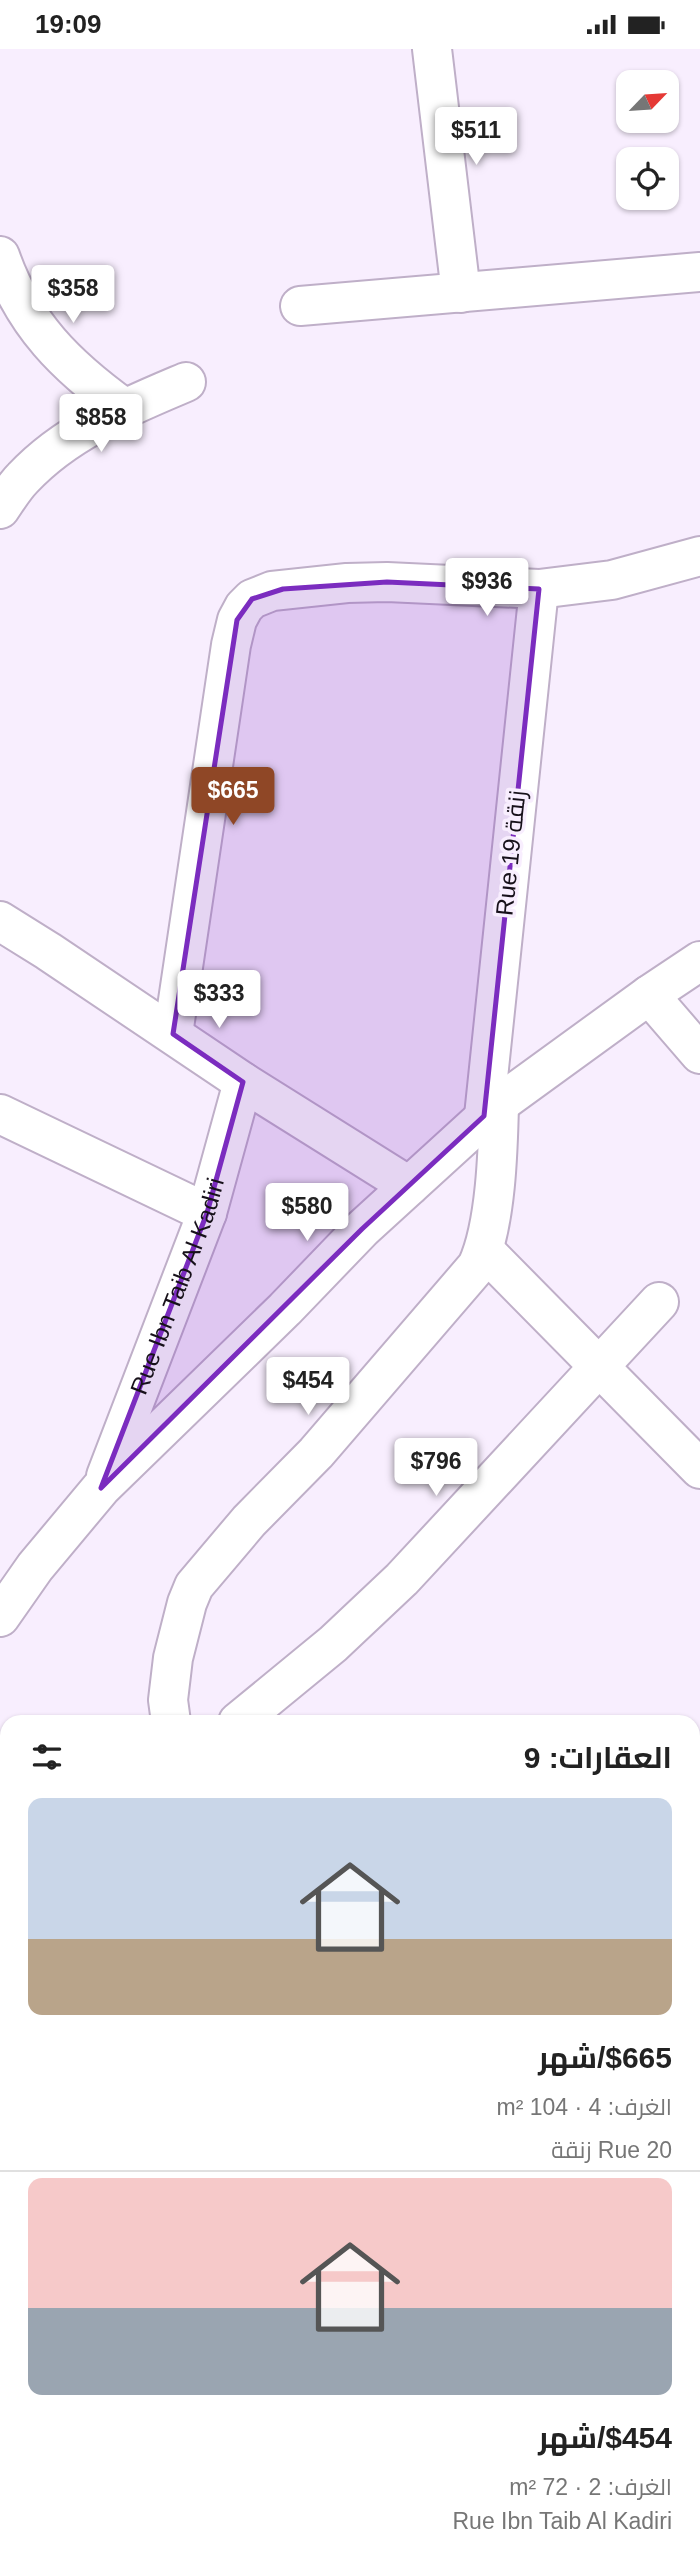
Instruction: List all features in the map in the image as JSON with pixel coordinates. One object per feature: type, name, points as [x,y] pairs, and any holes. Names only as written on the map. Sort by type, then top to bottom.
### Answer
[{"type":"street","points":[[432,49],[461,293]]},
{"type":"street","points":[[0,255],[32,323],[55,351],[90,383],[124,408]]},
{"type":"street","points":[[300,306],[700,272]]},
{"type":"street","points":[[0,509],[22,479],[72,436],[124,408],[186,382]]},
{"type":"street","points":[[173,1034],[231,645],[237,620],[252,599],[283,589],[360,583],[539,589],[612,580],[700,556]]},
{"type":"street","name":"Rue 19 زنقة","points":[[484,1250],[494,1187],[492,1110],[539,589]]},
{"type":"street","points":[[0,921],[243,1082],[409,1186]]},
{"type":"street","points":[[0,1617],[35,1567],[102,1488],[285,1309],[362,1229],[492,1110],[700,961]]},
{"type":"street","points":[[649,995],[700,1053]]},
{"type":"street","name":"Rue Ibn Taib Al Kadiri","points":[[102,1488],[207,1213],[243,1082]]},
{"type":"street","points":[[3,1124],[207,1213]]},
{"type":"street","points":[[170,1715],[168,1700],[173,1658],[194,1586],[249,1521],[316,1453],[477,1266],[484,1250],[700,1468]]},
{"type":"street","points":[[246,1715],[332,1644],[402,1579],[659,1302]]},
{"type":"highlighted area","points":[[387,582],[539,589],[484,1116],[362,1229],[101,1488],[207,1213],[243,1082],[173,1034],[237,620],[252,599],[283,589]]}]
